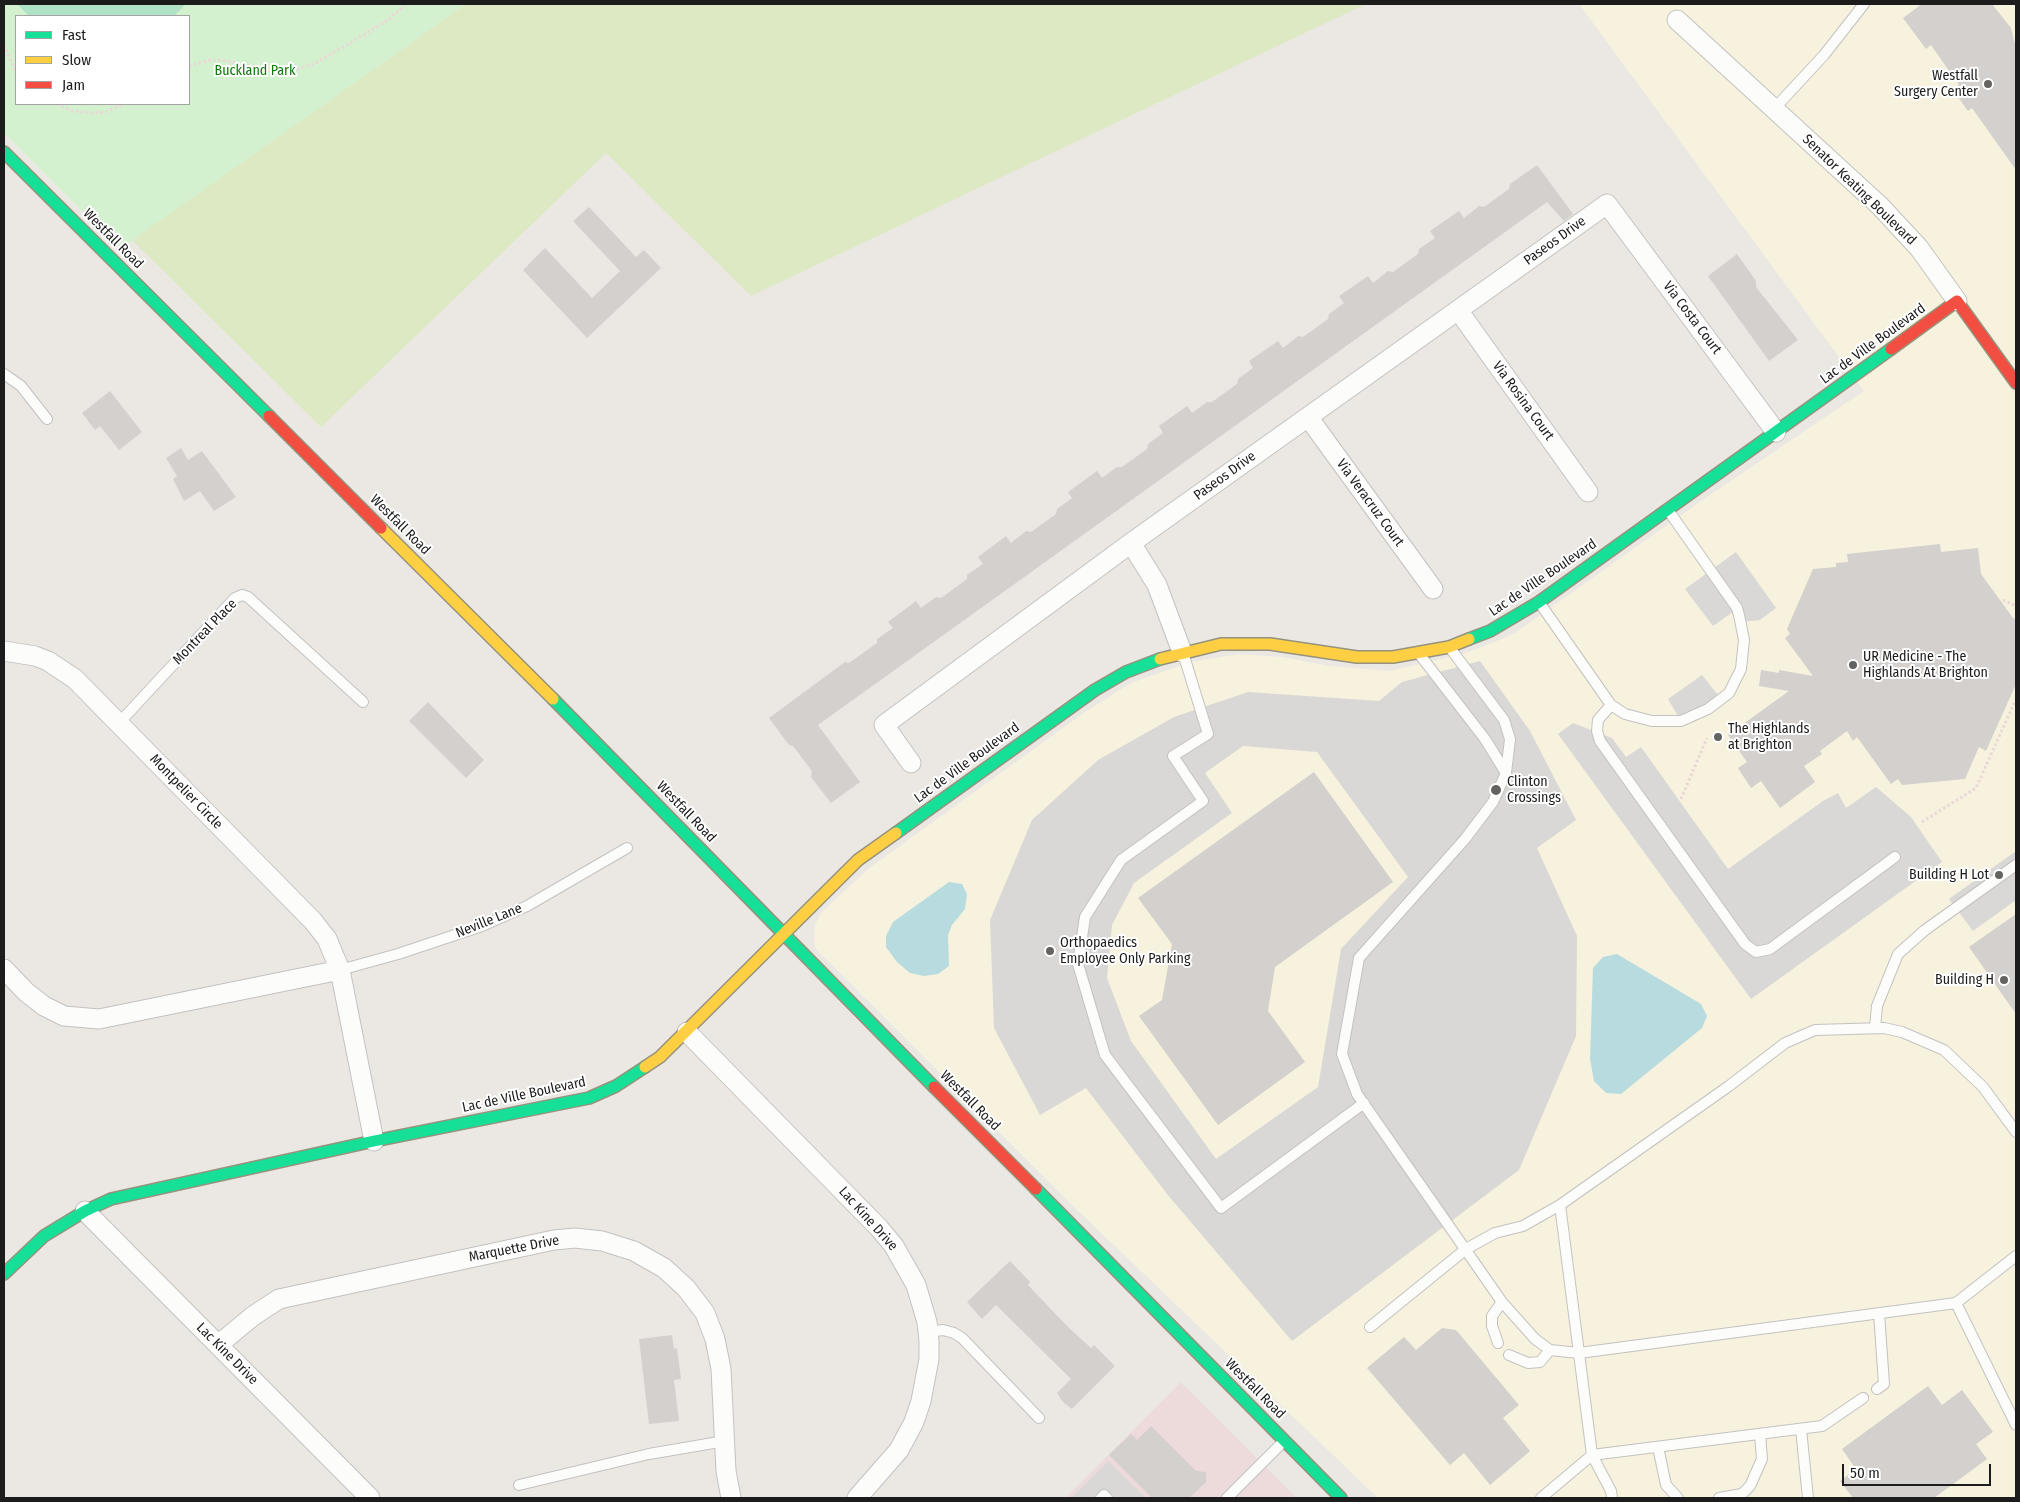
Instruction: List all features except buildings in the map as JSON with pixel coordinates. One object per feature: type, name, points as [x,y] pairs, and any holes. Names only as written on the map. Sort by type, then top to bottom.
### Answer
[{"type":"street","name":"Senator Keating Boulevard","points":[[1676,20],[1880,206],[1919,248],[2016,383]]},
{"type":"street","name":"Westfall Road","points":[[4,152],[636,781],[783,934],[1341,1498]]},
{"type":"street","name":"Paseos Drive","points":[[911,763],[884,724],[1131,543],[1607,204]]},
{"type":"street","name":"Via Costa Court","points":[[1607,204],[1776,432]]},
{"type":"street","name":"Lac de Ville Boulevard","points":[[4,1274],[44,1236],[85,1210],[137,1191],[589,1098],[635,1075],[660,1057],[858,860],[1095,690],[1126,672],[1182,652],[1221,644],[1246,642],[1356,657],[1393,657],[1419,654],[1449,647],[1490,632],[1538,602],[1957,301]]},
{"type":"street","name":"Via Rosina Court","points":[[1458,310],[1588,492]]},
{"type":"street","name":"Via Veracruz Court","points":[[1308,417],[1433,589]]},
{"type":"street","points":[[1131,543],[1157,585],[1182,652]]},
{"type":"street","name":"Montpelier Circle","points":[[4,651],[35,656],[62,668],[119,723],[313,921],[327,939],[340,970],[374,1141]]},
{"type":"street","points":[[4,969],[26,992],[44,1006],[64,1016],[99,1019],[340,970]]},
{"type":"street","name":"Lac Kine Drive","points":[[687,1032],[889,1240],[916,1285],[928,1332],[929,1359],[926,1380],[914,1422],[899,1450],[857,1498]]},
{"type":"street","name":"Lac Kine Drive","points":[[85,1210],[370,1498]]},
{"type":"street","name":"Marquette Drive","points":[[218,1344],[253,1316],[279,1299],[554,1240],[575,1238],[602,1242],[634,1251],[664,1268],[686,1288],[705,1313],[715,1339],[722,1369],[726,1471],[731,1498]]},
{"type":"lane","points":[[1774,109],[1824,55],[1864,4]]},
{"type":"lane","points":[[4,374],[20,386],[47,419]]},
{"type":"lane","points":[[1538,602],[1611,705],[1626,714],[1652,721],[1681,721],[1708,709],[1729,693],[1741,669],[1744,640],[1737,608],[1667,510]]},
{"type":"lane","name":"Montreal Place","points":[[119,723],[236,598],[242,595],[248,597],[363,702]]},
{"type":"lane","points":[[1449,647],[1504,720],[1510,739],[1506,773],[1493,802],[1465,839],[1360,958],[1342,1054],[1357,1094],[1502,1302],[1535,1340],[1550,1350],[1580,1353],[1956,1303],[2016,1256]]},
{"type":"lane","points":[[1182,652],[1208,734],[1173,756],[1203,801],[1122,860],[1085,916],[1078,964],[1105,1055],[1221,1208],[1364,1103]]},
{"type":"lane","points":[[1419,654],[1485,739],[1506,773]]},
{"type":"lane","points":[[1611,705],[1598,720],[1597,731],[1600,741],[1745,944],[1756,952],[1770,949],[1895,857]]},
{"type":"lane","name":"Neville Lane","points":[[340,970],[398,954],[482,926],[527,906],[627,848]]},
{"type":"lane","points":[[1875,1028],[1877,1006],[1898,954],[1925,930],[2016,865]]},
{"type":"lane","points":[[1370,1327],[1466,1249],[1495,1233],[1523,1226],[1560,1205],[1729,1086],[1786,1043],[1816,1030],[1875,1028],[1902,1032],[1944,1050],[1983,1087],[2016,1132]]},
{"type":"lane","points":[[1560,1205],[1592,1455],[1611,1491],[1612,1498]]},
{"type":"lane","points":[[1498,1342],[1492,1326],[1492,1316],[1502,1302]]},
{"type":"lane","points":[[1956,1303],[2016,1424]]},
{"type":"lane","points":[[1877,1389],[1884,1384],[1879,1313]]},
{"type":"lane","points":[[928,1332],[943,1330],[954,1333],[962,1338],[1039,1418]]},
{"type":"lane","points":[[1509,1354],[1528,1363],[1540,1362],[1550,1350]]},
{"type":"lane","points":[[1541,1498],[1592,1455],[1822,1426],[1863,1398]]},
{"type":"lane","points":[[1801,1429],[1808,1498]]},
{"type":"lane","points":[[1719,1498],[1742,1494],[1750,1486],[1762,1458],[1760,1434]]},
{"type":"lane","points":[[1227,1498],[1285,1440]]},
{"type":"lane","points":[[519,1485],[649,1454],[726,1441]]},
{"type":"lane","points":[[1658,1447],[1666,1485],[1678,1498]]},
{"type":"lane","points":[[1101,1498],[1104,1495],[1107,1498]]},
{"type":"path","points":[[190,66],[210,60],[223,60],[267,70],[281,71],[314,64],[388,20],[406,4]]},
{"type":"path","points":[[4,45],[15,70]]},
{"type":"path","points":[[59,105],[73,111],[90,114],[106,112],[122,105]]},
{"type":"path","points":[[2003,600],[2016,606]]},
{"type":"path","points":[[1922,822],[1976,788],[2016,699]]},
{"type":"path","points":[[1681,799],[1707,738]]},
{"type":"shaded area","name":"Clinton Crossings","points":[[1579,4],[2016,4],[2016,1498],[1378,1498],[1072,1205],[817,950],[814,943],[815,925],[821,913],[868,869],[1085,712],[1131,683],[1191,662],[1239,654],[1282,657],[1329,666],[1389,671],[1460,655],[1502,639],[1515,633],[1701,501],[1864,391]]},
{"type":"shaded area","points":[[1736,552],[1776,608],[1760,620],[1741,622],[1737,609],[1713,626],[1685,589]]},
{"type":"shaded area","points":[[1480,661],[1530,731],[1576,820],[1537,848],[1577,936],[1576,1036],[1519,1170],[1292,1341],[1167,1194],[1086,1088],[1040,1115],[994,1028],[990,920],[1032,820],[1098,760],[1174,717],[1248,692],[1379,701],[1402,682]],"holes":[[[1243,746],[1317,752],[1408,877],[1341,949],[1318,1087],[1216,1159],[1131,1041],[1107,978],[1112,925],[1134,883],[1232,813],[1205,773]]]},
{"type":"shaded area","points":[[1702,675],[1721,699],[1681,721],[1668,699]]},
{"type":"shaded area","points":[[1573,723],[1612,738],[1626,757],[1641,747],[1728,869],[1823,801],[1838,793],[1846,808],[1876,787],[1911,817],[1942,862],[1751,999],[1558,734]]},
{"type":"shaded area","name":"Building H Lot","points":[[2016,851],[2016,900],[1973,931],[1949,899]]},
{"type":"shaded area","points":[[1181,1382],[1297,1498],[1065,1498]]},
{"type":"shaded area","points":[[1108,1461],[1146,1498],[1071,1498]]},
{"type":"green space","name":"Buckland Park","points":[[4,4],[466,4],[120,249],[4,133]]},
{"type":"green space","points":[[17,4],[186,4],[175,15],[28,15]]},
{"type":"green space","points":[[466,4],[1366,4],[751,296],[606,153],[321,427],[132,240]]},
{"type":"water","points":[[949,882],[962,884],[967,894],[965,909],[952,925],[948,935],[949,966],[938,974],[924,976],[910,973],[897,962],[886,947],[886,936],[893,922]]},
{"type":"water","points":[[1617,954],[1701,1004],[1707,1016],[1702,1028],[1621,1094],[1606,1093],[1594,1081],[1590,1059],[1593,968],[1603,957]]},
{"type":"traffic: fast","points":[[4,152],[269,416]]},
{"type":"traffic: fast","points":[[1469,639],[1490,631],[1539,602],[1891,349]]},
{"type":"traffic: fast","points":[[896,833],[1095,690],[1126,672],[1160,659]]},
{"type":"traffic: fast","points":[[553,699],[934,1087]]},
{"type":"traffic: fast","points":[[4,1274],[44,1236],[85,1211],[111,1199],[374,1141],[589,1098],[616,1086],[645,1067]]},
{"type":"traffic: fast","points":[[1036,1189],[1341,1498]]},
{"type":"traffic: slow","points":[[381,528],[553,699]]},
{"type":"traffic: slow","points":[[1160,659],[1221,644],[1270,644],[1357,657],[1393,657],[1449,647],[1469,639]]},
{"type":"traffic: slow","points":[[645,1067],[660,1057],[858,860],[896,833]]},
{"type":"traffic: jam","points":[[1891,349],[1957,301],[2016,383]]},
{"type":"traffic: jam","points":[[269,416],[381,528]]},
{"type":"traffic: jam","points":[[934,1087],[1036,1189]]},
{"type":"place","name":"Westfall Surgery Center","points":[[1988,84]]},
{"type":"place","name":"UR Medicine - The Highlands At Brighton","points":[[1853,665]]},
{"type":"place","name":"The Highlands at Brighton","points":[[1718,737]]},
{"type":"place","name":"Clinton Crossings","points":[[1496,790]]},
{"type":"place","name":"Building H Lot","points":[[1999,875]]},
{"type":"place","name":"Orthopaedics Employee Only Parking","points":[[1050,951]]},
{"type":"place","name":"Building H","points":[[2004,980]]}]
